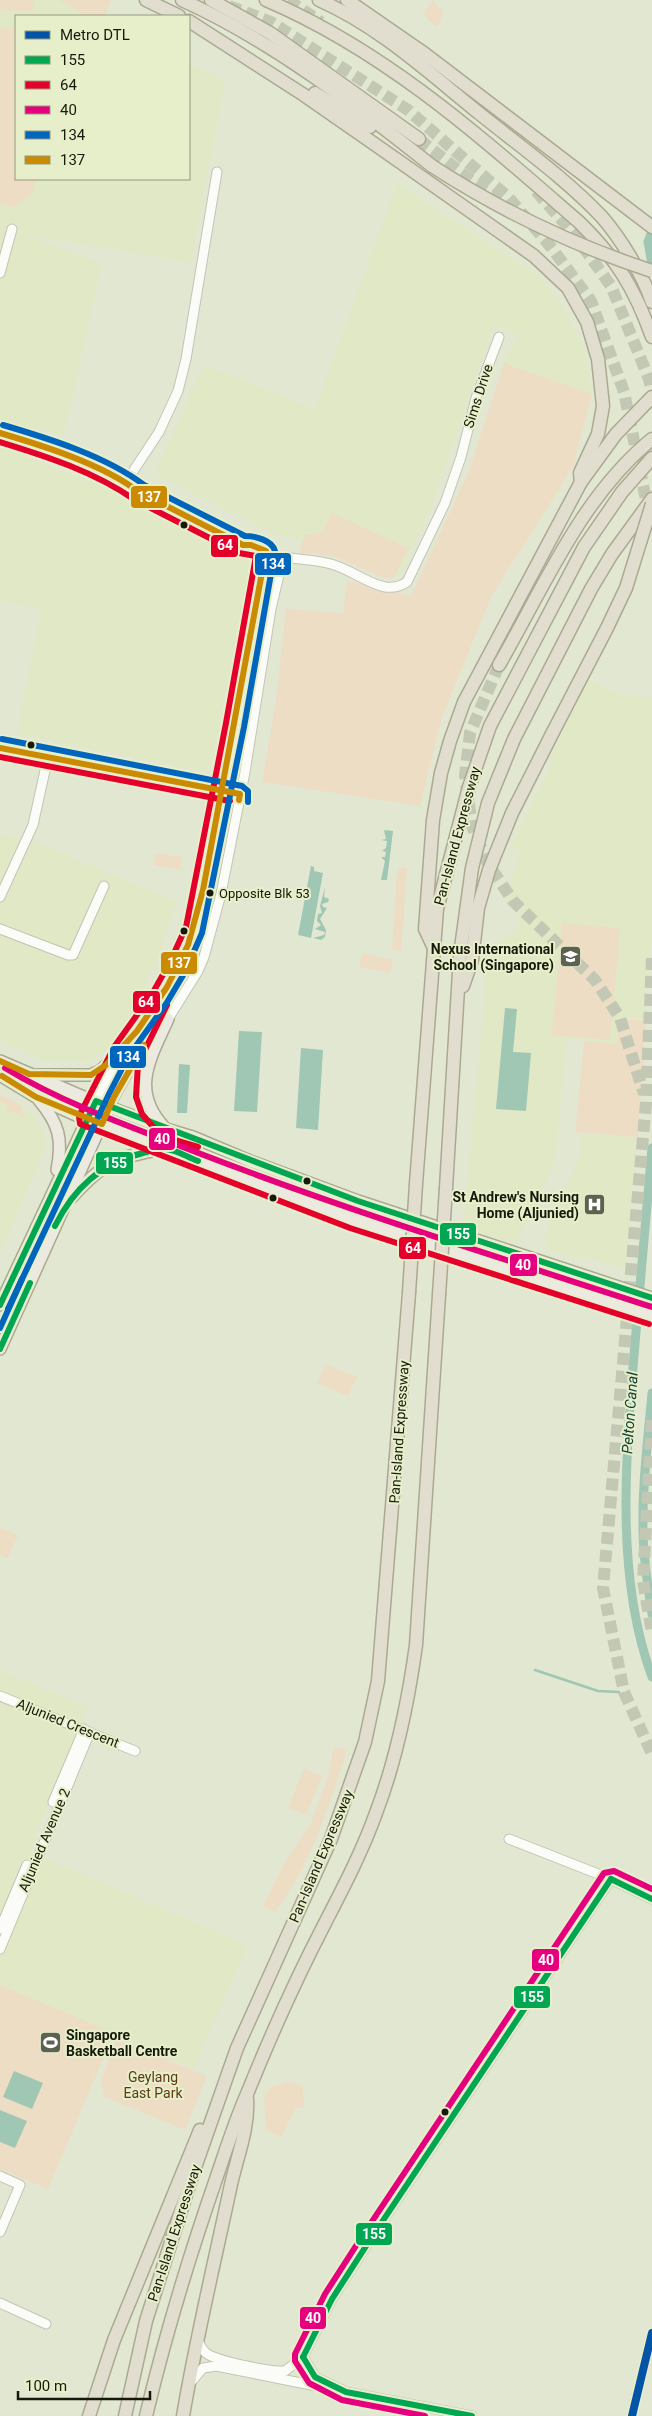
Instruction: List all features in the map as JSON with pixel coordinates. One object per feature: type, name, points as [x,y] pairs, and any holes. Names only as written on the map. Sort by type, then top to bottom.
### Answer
[{"type":"highway","points":[[146,0],[177,15]]},
{"type":"highway","points":[[182,0],[219,18],[276,51],[357,108],[432,166],[465,187],[566,239],[652,271]]},
{"type":"highway","points":[[211,0],[270,33],[419,139]]},
{"type":"highway","points":[[266,0],[327,29],[441,104],[564,210],[600,243],[619,266],[630,286],[652,337]]},
{"type":"highway","points":[[319,0],[367,26],[438,78],[574,169]]},
{"type":"highway","points":[[347,0],[425,54],[652,227]]},
{"type":"highway","points":[[190,21],[238,45],[391,140],[412,150]]},
{"type":"highway","points":[[190,22],[304,95],[534,256],[568,288],[587,322],[598,359],[603,406],[598,434],[580,472],[581,482]]},
{"type":"highway","points":[[438,78],[548,168],[602,218],[617,236],[642,279],[652,302]]},
{"type":"highway","points":[[433,946],[425,929],[433,820],[441,773],[464,702],[581,482],[616,434],[652,397]]},
{"type":"highway","points":[[499,665],[590,506],[623,465],[652,439]]},
{"type":"highway","name":"Pan-Island Expressway","points":[[124,2416],[146,2321],[189,2185],[237,2048],[331,1839],[365,1742],[378,1681],[393,1510],[433,946],[437,909],[445,872],[469,787],[490,726],[584,547],[622,492],[652,458]]},
{"type":"highway","name":"Pan-Island Expressway","points":[[146,2416],[167,2330],[194,2243],[246,2094],[312,1950],[347,1883],[376,1814],[392,1766],[408,1702],[416,1645],[459,998],[472,960],[467,949],[472,868],[488,803],[514,739],[594,583],[629,528],[652,499]]},
{"type":"highway","points":[[467,949],[489,870],[512,813],[626,588],[652,504]]},
{"type":"highway","points":[[89,2416],[114,2340],[208,2111],[237,2048]]},
{"type":"highway","points":[[183,2416],[197,2335],[237,2156],[246,2126],[246,2094]]},
{"type":"main road","points":[[166,1129],[150,1110],[145,1095],[145,1086],[146,1068],[168,1019]]},
{"type":"main road","points":[[29,1074],[91,1075],[100,1071],[121,1052]]},
{"type":"main road","points":[[0,1061],[109,1107],[166,1129],[194,1137],[250,1161],[358,1201],[652,1298]]},
{"type":"main road","points":[[0,1075],[36,1097],[87,1119],[353,1220],[652,1316]]},
{"type":"main road","points":[[36,1097],[54,1118],[59,1136],[61,1153],[54,1185]]},
{"type":"main road","points":[[0,1305],[54,1185],[96,1101]]},
{"type":"main road","points":[[0,1350],[62,1208],[109,1107]]},
{"type":"main road","points":[[62,1208],[104,1166],[118,1158],[164,1149]]},
{"type":"street","points":[[130,484],[155,439],[178,391],[186,359],[217,172]]},
{"type":"street","points":[[0,274],[12,229]]},
{"type":"street","name":"Sims Drive","points":[[287,559],[331,564],[386,587],[400,586],[406,582],[445,503],[461,457],[476,398],[499,337]]},
{"type":"street","points":[[0,433],[50,448],[130,484],[142,486],[245,538],[251,545],[287,559],[271,609],[257,703],[221,894],[204,956],[198,971],[168,1019],[143,1047],[109,1107]]},
{"type":"street","points":[[96,1101],[121,1052],[159,999],[177,968],[194,930],[266,551]]},
{"type":"street","points":[[0,748],[240,794]]},
{"type":"street","points":[[0,897],[33,825],[48,756]]},
{"type":"street","points":[[0,929],[68,956],[73,955],[104,886]]},
{"type":"street","name":"Aljunied Crescent","points":[[0,1696],[135,1751]]},
{"type":"street","name":"Aljunied Avenue 2","points":[[0,1929],[87,1731]]},
{"type":"street","name":"Aljunied Avenue 2","points":[[0,1949],[87,1731]]},
{"type":"street","points":[[509,1839],[611,1879],[652,1899]]},
{"type":"street","points":[[197,2335],[200,2347],[208,2355],[266,2370],[285,2371],[303,2357],[332,2299],[368,2243],[611,1879]]},
{"type":"street","points":[[0,2176],[20,2185],[0,2232]]},
{"type":"street","points":[[0,2303],[46,2324]]},
{"type":"street","points":[[303,2357],[316,2377],[346,2392]]},
{"type":"street","points":[[188,2387],[198,2372],[209,2365],[472,2416]]},
{"type":"shaded area","points":[[0,0],[59,0],[85,15],[15,15],[15,180],[190,180],[190,64],[225,80],[191,263],[22,234],[102,263],[64,435],[0,421]]},
{"type":"shaded area","points":[[397,184],[539,277],[557,298],[584,345],[592,394],[504,363],[517,334],[494,324],[430,510],[402,570],[274,533],[155,474],[204,365],[315,409]]},
{"type":"shaded area","points":[[6,449],[92,483],[158,515],[171,522],[174,527],[208,538],[241,555],[248,561],[249,570],[211,766],[203,771],[17,734],[41,609],[0,601],[0,450]]},
{"type":"shaded area","name":"Nexus International School (Singapore)","points":[[589,680],[619,695],[652,698],[652,934],[646,1019],[619,1017],[617,1044],[567,1038],[555,1162],[517,1244],[463,1228],[487,969],[493,945],[517,930],[523,904],[506,899],[520,852],[511,847],[553,762],[550,759]]},
{"type":"shaded area","points":[[384,830],[393,831],[387,880],[381,880],[385,861],[381,857],[385,857],[386,852],[382,851],[386,848],[387,841],[381,840],[386,839]]},
{"type":"shaded area","points":[[0,834],[32,840],[179,903],[173,908],[161,948],[138,1002],[109,1047],[91,1061],[44,1061],[0,1040]]},
{"type":"shaded area","points":[[311,866],[314,867],[314,871],[323,873],[311,938],[298,935]]},
{"type":"shaded area","points":[[325,887],[324,897],[329,899],[328,902],[322,904],[323,907],[327,908],[320,919],[326,930],[325,937],[321,940],[313,938],[324,935],[325,932],[315,929],[321,925],[317,921],[318,914],[322,913],[320,906]]},
{"type":"shaded area","points":[[505,1008],[517,1009],[513,1052],[531,1053],[526,1111],[496,1109]]},
{"type":"shaded area","points":[[239,1031],[262,1032],[257,1112],[234,1111]]},
{"type":"shaded area","points":[[301,1048],[323,1050],[318,1130],[296,1128]]},
{"type":"shaded area","points":[[179,1064],[190,1065],[187,1113],[177,1113]]},
{"type":"shaded area","points":[[0,1094],[22,1107],[39,1122],[46,1145],[0,1254]]},
{"type":"shaded area","name":"St Andrew's Nursing Home (Aljunied)","points":[[581,1134],[638,1137],[625,1270],[584,1257],[575,1258],[549,1250],[544,1237],[579,1159]]},
{"type":"shaded area","points":[[0,1670],[88,1707],[29,1851],[247,1945],[194,2069],[0,1985]]},
{"type":"shaded area","points":[[14,2071],[43,2083],[32,2109],[3,2097]]},
{"type":"shaded area","points":[[0,2110],[27,2121],[15,2148],[0,2142]]},
{"type":"green space","points":[[0,0],[34,0],[33,11],[0,10]]},
{"type":"green space","points":[[59,0],[111,0],[105,15],[85,15]]},
{"type":"green space","points":[[433,1],[443,12],[440,24],[435,26],[424,15],[427,6]]},
{"type":"green space","points":[[0,27],[15,29],[15,180],[35,180],[33,193],[15,207],[0,204]]},
{"type":"green space","points":[[504,363],[592,394],[573,467],[492,595],[442,717],[420,806],[262,782],[276,700],[286,609],[343,613],[347,581],[411,596],[469,471]]},
{"type":"green space","points":[[332,513],[408,548],[395,576],[391,579],[382,577],[333,556],[300,553],[304,535],[316,534],[322,530]]},
{"type":"green space","points":[[156,853],[182,857],[180,870],[153,865]]},
{"type":"green space","points":[[400,867],[407,868],[401,952],[392,949],[397,872]]},
{"type":"green space","points":[[562,923],[620,928],[610,1040],[552,1035]]},
{"type":"green space","points":[[363,953],[393,960],[390,973],[359,967]]},
{"type":"green space","points":[[620,1019],[646,1021],[638,1137],[575,1132],[584,1041],[617,1044]]},
{"type":"green space","points":[[0,1094],[22,1107],[24,1117],[6,1110],[8,1105],[0,1102]]},
{"type":"green space","points":[[326,1364],[357,1377],[348,1396],[317,1383]]},
{"type":"green space","points":[[0,1527],[18,1536],[7,1559],[0,1555]]},
{"type":"green space","points":[[334,1747],[347,1750],[326,1813],[299,1875],[275,1912],[263,1906],[285,1861],[310,1825],[327,1779]]},
{"type":"green space","points":[[304,1768],[322,1776],[306,1815],[288,1808]]},
{"type":"green space","points":[[0,1985],[114,2033],[48,2189],[0,2169]]},
{"type":"green space","name":"Geylang East Park","points":[[117,2039],[207,2076],[185,2130],[104,2097],[101,2080]]},
{"type":"green space","points":[[288,2082],[302,2085],[305,2108],[296,2107],[281,2138],[266,2130],[264,2098],[270,2087]]},
{"type":"waterway","name":"Pelton Canal","points":[[652,231],[648,242],[652,264]]},
{"type":"waterway","name":"Pelton Canal","points":[[652,1148],[626,1476],[626,1518],[632,1599],[640,1639],[652,1677]]},
{"type":"waterway","name":"Pelton Canal","points":[[652,1393],[643,1496],[644,1551],[652,1614]]},
{"type":"waterway","points":[[535,1670],[598,1691],[619,1692]]},
{"type":"tunnel","points":[[288,0],[321,22]]},
{"type":"tunnel","points":[[229,6],[271,22],[408,110],[509,198],[551,247],[591,301],[624,392],[652,529]]},
{"type":"tunnel","points":[[419,139],[498,202]]},
{"type":"tunnel","points":[[536,191],[574,234],[611,286],[649,379],[652,392]]},
{"type":"tunnel","points":[[499,665],[470,733],[465,776],[472,826],[487,862],[513,901],[595,980],[620,1018],[644,1094]]},
{"type":"tunnel","points":[[652,958],[646,1103],[603,1588],[624,1692],[652,1754]]},
{"type":"tunnel","points":[[652,1420],[643,1581],[652,1632]]},
{"type":"metro line","name":"DTL","points":[[632,2416],[652,2333]]},
{"type":"transit line","name":"134","points":[[3,425],[57,442],[112,465],[144,485],[245,536],[267,541],[275,551],[244,727],[202,933],[185,972],[166,1004],[128,1057],[8,1309]]},
{"type":"transit line","name":"137","points":[[0,433],[54,450],[90,464],[139,492],[243,545],[251,545],[266,551],[203,890],[188,945],[167,987],[137,1031],[106,1065],[91,1075],[29,1074],[0,1061]]},
{"type":"transit line","name":"64","points":[[0,442],[87,473],[135,500],[239,553],[256,556],[186,927],[169,964],[152,994],[114,1047],[79,1116],[80,1124],[350,1228],[649,1324]]},
{"type":"transit line","name":"134","points":[[2,739],[242,786],[248,791],[248,802]]},
{"type":"transit line","name":"137","points":[[0,748],[240,794],[239,800]]},
{"type":"transit line","name":"64","points":[[0,757],[230,801]]},
{"type":"transit line","name":"64","points":[[167,1005],[138,1064],[136,1097],[142,1114],[161,1136],[198,1147]]},
{"type":"transit line","name":"137","points":[[2,1076],[36,1097],[102,1124],[114,1097],[144,1045]]},
{"type":"transit line","name":"40","points":[[5,1068],[76,1105],[257,1175],[425,1234],[652,1307]]},
{"type":"transit line","name":"155","points":[[0,1305],[96,1101],[358,1201],[652,1298]]},
{"type":"transit line","name":"155","points":[[55,1226],[80,1189],[90,1179],[114,1163],[128,1157],[163,1149],[174,1151],[198,1161]]},
{"type":"transit line","name":"134","points":[[0,1328],[22,1279]]},
{"type":"transit line","name":"155","points":[[0,1349],[30,1283]]},
{"type":"transit line","name":"40","points":[[425,2416],[342,2400],[309,2383],[295,2361],[295,2354],[325,2294],[604,1873],[614,1871],[652,1889]]},
{"type":"transit line","name":"155","points":[[611,1879],[652,1899]]},
{"type":"transit line","name":"155","points":[[303,2357],[332,2299],[368,2243],[611,1879]]},
{"type":"transit line","name":"155","points":[[303,2357],[315,2377],[346,2392],[472,2416]]},
{"type":"place","name":"Opposite Blk 53","points":[[210,893]]},
{"type":"place","name":"Nexus International School (Singapore)","points":[[570,957]]},
{"type":"place","name":"St Andrew's Nursing Home (Aljunied)","points":[[595,1205]]},
{"type":"place","name":"Singapore Basketball Centre","points":[[50,2043]]}]
